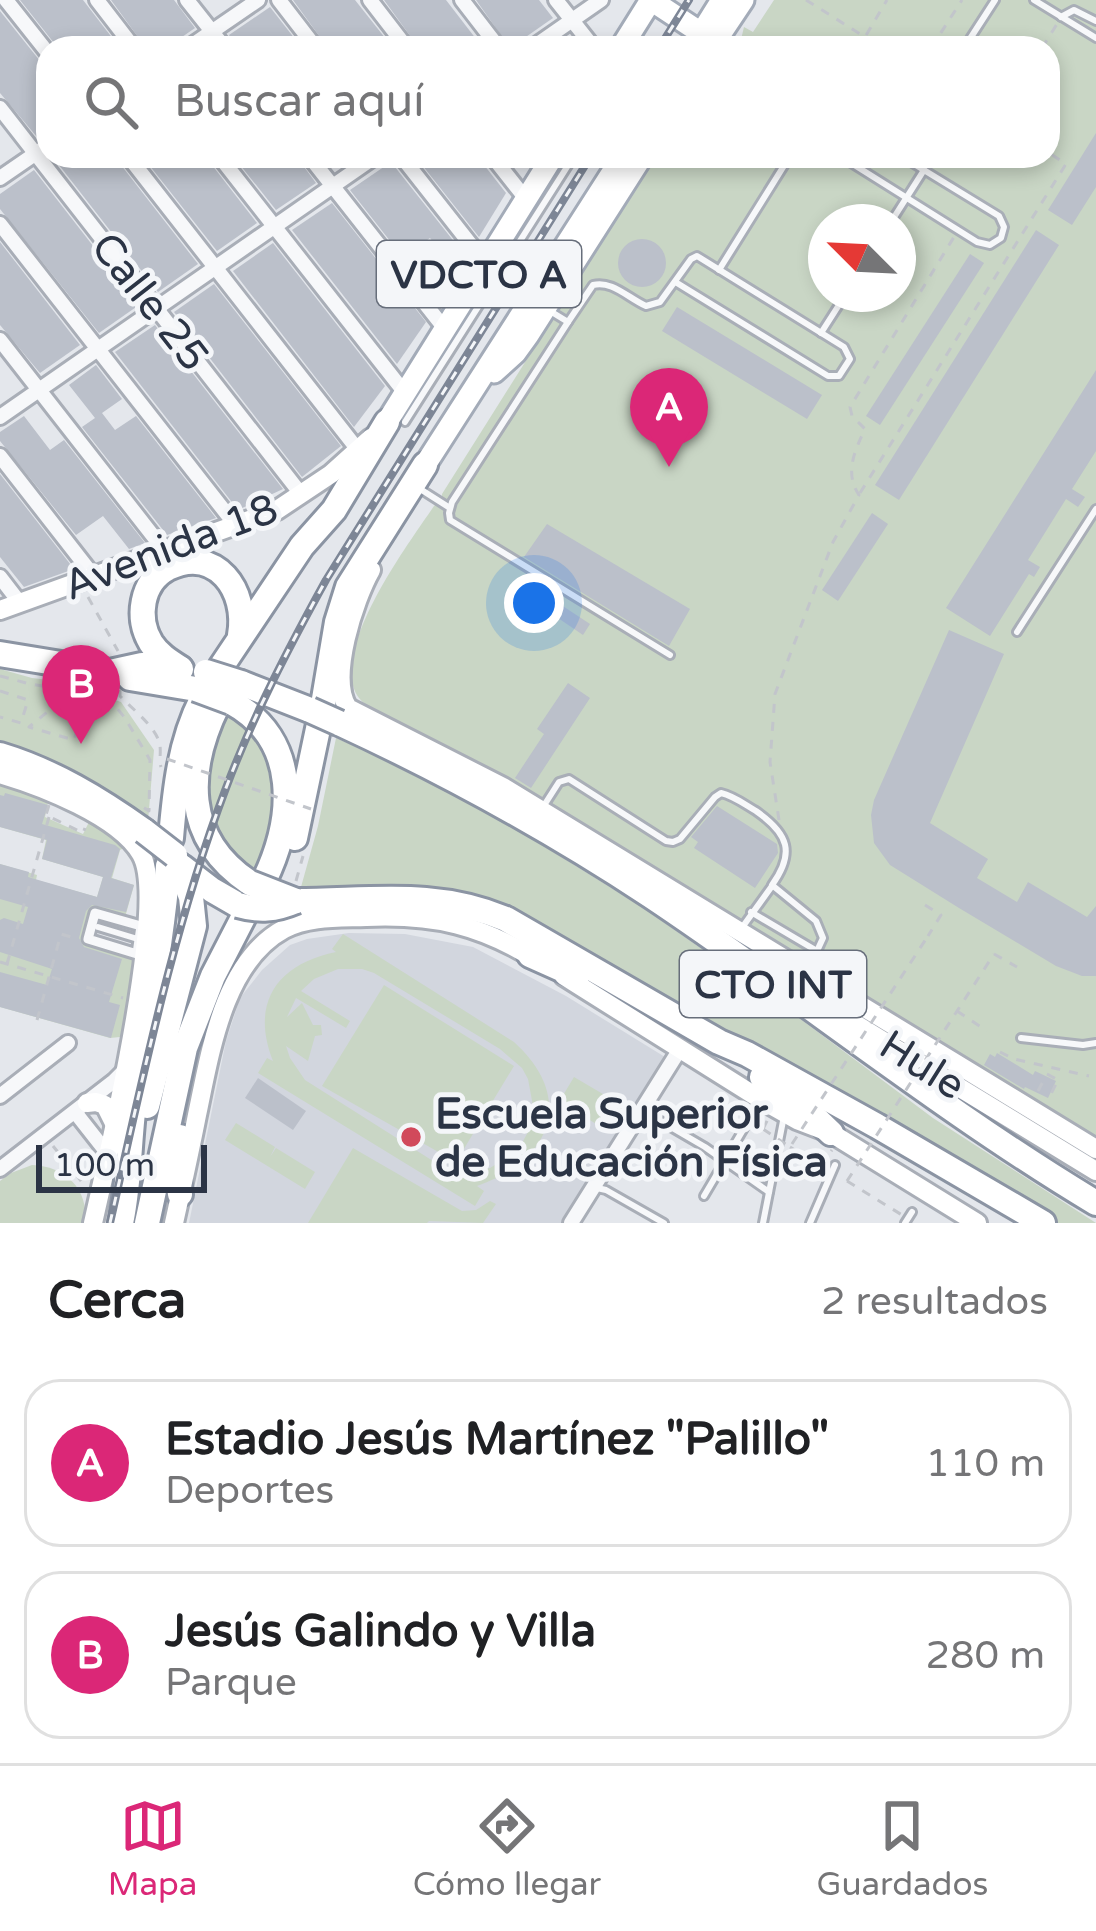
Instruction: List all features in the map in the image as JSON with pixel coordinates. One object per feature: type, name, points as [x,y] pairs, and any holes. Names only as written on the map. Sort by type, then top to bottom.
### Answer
[{"type":"highway","name":"VDCTO A","points":[[123,1212],[142,1005],[156,964],[181,756],[193,717],[302,546],[334,510],[396,422]]},
{"type":"highway","name":"VDCTO A","points":[[259,897],[295,838],[327,713],[337,622],[348,587],[421,476]]},
{"type":"highway","points":[[259,897],[216,852],[202,825],[195,784],[198,758],[215,684],[310,556],[334,510]]},
{"type":"highway","points":[[147,1223],[185,1048],[213,976],[259,897],[277,853],[287,791],[277,752],[261,725],[215,684],[156,649],[143,625],[142,605],[151,584],[164,570],[182,564],[201,564],[226,577],[241,602],[239,640]]},
{"type":"highway","points":[[0,654],[140,681],[215,684]]},
{"type":"highway","name":"CTO INT","points":[[215,684],[327,713],[447,774],[614,872],[932,1096],[1088,1198]]},
{"type":"highway","points":[[0,754],[84,791],[144,831],[167,857],[194,908],[193,935],[123,1212]]},
{"type":"highway","points":[[572,828],[614,872]]},
{"type":"highway","points":[[167,857],[185,857],[259,897]]},
{"type":"highway","name":"CTO INT","points":[[259,897],[454,901],[506,919],[1040,1221]]},
{"type":"highway","points":[[530,956],[623,1001],[657,1006]]},
{"type":"highway","points":[[127,1068],[142,1005]]},
{"type":"highway","points":[[718,1042],[835,1136]]},
{"type":"highway","points":[[181,1194],[176,1164],[192,1067],[185,1048]]},
{"type":"main road","points":[[628,36],[651,0],[694,36]]},
{"type":"main road","points":[[706,36],[722,0]]},
{"type":"main road","points":[[710,36],[743,0]]},
{"type":"main road","name":"VDCTO A","points":[[396,422],[405,393],[546,168]]},
{"type":"main road","name":"VDCTO A","points":[[421,476],[615,168]]},
{"type":"main road","points":[[478,382],[515,353],[635,168]]},
{"type":"main road","name":"Avenida 18","points":[[0,610],[277,511],[396,422]]},
{"type":"main road","name":"CTO INT","points":[[327,713],[354,712],[457,761],[1096,1149]]},
{"type":"main road","points":[[0,774],[53,792],[167,857],[149,878],[142,1005]]},
{"type":"main road","name":"CTO INT","points":[[181,1194],[223,1010],[256,952],[274,936],[305,921],[403,915],[489,934],[784,1113],[835,1136],[977,1223]]},
{"type":"main road","name":"Hule","points":[[747,964],[819,1000],[1096,1171]]},
{"type":"main road","points":[[93,1223],[127,1068]]},
{"type":"main road","points":[[81,1107],[96,1102],[105,1106],[114,1123]]},
{"type":"main road","points":[[174,1223],[181,1194]]},
{"type":"street","points":[[6,0],[36,38]]},
{"type":"street","points":[[97,0],[125,36]]},
{"type":"street","points":[[188,0],[215,36]]},
{"type":"street","points":[[206,36],[258,0]]},
{"type":"street","points":[[279,0],[307,36]]},
{"type":"street","points":[[370,0],[398,36]]},
{"type":"street","points":[[462,0],[490,36]]},
{"type":"street","points":[[556,0],[585,36]]},
{"type":"street","points":[[549,36],[601,0]]},
{"type":"street","name":"Calle 25","points":[[0,108],[36,144]]},
{"type":"street","points":[[0,178],[36,154]]},
{"type":"street","name":"Calle 25","points":[[55,168],[302,494]]},
{"type":"street","points":[[137,168],[358,450]]},
{"type":"street","points":[[228,168],[405,393]]},
{"type":"street","points":[[319,168],[445,329]]},
{"type":"street","points":[[0,417],[359,168]]},
{"type":"street","points":[[410,168],[485,264]]},
{"type":"street","points":[[501,168],[526,200]]},
{"type":"street","points":[[0,224],[237,527]]},
{"type":"street","points":[[0,340],[164,550]]},
{"type":"street","points":[[0,456],[85,577]]},
{"type":"street","points":[[0,577],[20,603]]},
{"type":"street","points":[[95,913],[141,926],[142,940],[137,954],[88,939],[95,913]]},
{"type":"street","points":[[0,1096],[68,1043]]},
{"type":"street","points":[[572,1223],[680,1049]]},
{"type":"street","points":[[0,1169],[127,1068]]},
{"type":"street","points":[[81,1107],[108,1154]]},
{"type":"lane","points":[[972,36],[995,0]]},
{"type":"lane","points":[[1034,0],[1096,38]]},
{"type":"lane","points":[[1061,16],[1074,10],[1096,21]]},
{"type":"lane","points":[[396,422],[566,168]]},
{"type":"lane","points":[[719,270],[783,168]]},
{"type":"lane","points":[[859,168],[977,242],[990,245],[1001,238],[1004,227],[999,216],[921,168]]},
{"type":"lane","points":[[902,204],[924,170]]},
{"type":"lane","points":[[430,253],[465,297]]},
{"type":"lane","points":[[670,655],[453,524],[448,513],[568,322],[599,282],[646,306],[660,302],[693,257],[844,347],[850,359],[845,370],[839,376],[828,376],[677,283]]},
{"type":"lane","points":[[546,308],[568,322]]},
{"type":"lane","points":[[821,333],[834,312]]},
{"type":"lane","points":[[421,476],[450,508]]},
{"type":"lane","points":[[1017,632],[1096,508]]},
{"type":"lane","points":[[541,809],[559,782],[569,779],[673,842],[715,796],[727,793],[780,832],[787,858],[740,932]]},
{"type":"lane","points":[[772,886],[816,921],[823,938],[817,951]]},
{"type":"lane","points":[[752,912],[817,951],[826,976],[823,983]]},
{"type":"lane","points":[[98,927],[142,940]]},
{"type":"lane","points":[[1021,1038],[1096,1043]]},
{"type":"lane","points":[[642,1110],[769,1192]]},
{"type":"lane","points":[[704,1196],[753,1113]]},
{"type":"lane","points":[[763,1223],[784,1113]]},
{"type":"lane","points":[[810,1223],[835,1165]]},
{"type":"lane","points":[[594,1187],[664,1223]]},
{"type":"path","points":[[806,0],[863,36]]},
{"type":"path","points":[[866,36],[886,0]]},
{"type":"path","points":[[939,36],[962,0]]},
{"type":"path","points":[[1049,36],[1061,16]]},
{"type":"path","points":[[780,832],[770,762],[775,694],[833,542],[1066,164],[1060,160]]},
{"type":"path","points":[[860,495],[855,492],[852,454],[865,429],[850,407],[958,230]]},
{"type":"path","points":[[85,577],[117,673],[120,696],[155,734],[161,769]]},
{"type":"path","points":[[0,676],[108,697],[150,760],[149,811],[128,800]]},
{"type":"path","points":[[0,692],[28,700],[21,723],[0,717]]},
{"type":"path","points":[[52,708],[81,716],[84,732],[77,730],[74,740],[29,727],[52,708]]},
{"type":"path","points":[[167,760],[311,809]]},
{"type":"path","points":[[53,792],[46,815],[83,832],[90,812]]},
{"type":"path","points":[[7,964],[50,817]]},
{"type":"path","points":[[790,1147],[941,915],[926,905]]},
{"type":"path","points":[[37,1020],[61,934],[82,940]]},
{"type":"path","points":[[909,1218],[848,1181],[994,954],[1017,968]]},
{"type":"path","points":[[0,962],[142,1005]]},
{"type":"path","points":[[957,1011],[987,1031]]},
{"type":"path","points":[[1000,1052],[1025,1064],[1089,1076]]},
{"type":"path","points":[[1039,1091],[1050,1068]]},
{"type":"path","points":[[1046,1075],[1058,1080],[1049,1098]]},
{"type":"path","points":[[763,1129],[820,1166],[835,1136]]},
{"type":"path","points":[[45,1135],[98,1202]]},
{"type":"shaded area","name":"Escuela Superior de Educación Física","points":[[349,933],[405,934],[473,947],[566,996],[665,1057],[563,1223],[189,1223],[226,1041],[240,998],[290,945]]},
{"type":"green space","points":[[774,0],[1096,0],[1096,1139],[490,769],[376,712],[359,698],[352,679],[353,655],[362,628],[391,571],[442,499],[647,168],[1060,168],[1060,36],[742,36],[744,27],[753,32]]},
{"type":"green space","points":[[0,669],[32,678],[116,688],[115,700],[154,750],[148,821],[59,764],[0,740]]},
{"type":"green space","points":[[228,713],[246,724],[272,761],[278,817],[253,876],[228,858],[207,804],[209,766]]},
{"type":"green space","points":[[336,738],[476,804],[642,907],[933,1118],[1096,1223],[1056,1223],[489,908],[301,887]]},
{"type":"green space","points":[[0,785],[48,802],[45,817],[83,834],[89,822],[126,847],[120,850],[112,878],[134,885],[124,921],[96,913],[88,939],[137,954],[120,1037],[0,1007],[0,864],[97,897],[103,877],[42,859],[46,840],[0,827]]},
{"type":"green space","points":[[343,934],[514,1042],[545,1085],[549,1106],[537,1144],[502,1175],[477,1186],[484,1191],[475,1206],[258,1073],[267,1058],[273,1061],[265,1021],[274,989],[298,966],[336,952],[332,949]],"holes":[[[338,969],[362,969],[500,1049],[522,1068],[533,1106],[528,1132],[512,1154],[490,1168],[454,1170],[305,1080],[286,1046],[308,1061],[315,1036],[322,1035],[321,1025],[313,1025],[302,1003],[287,1017],[296,998],[346,1028],[350,1021],[301,991],[314,979]]]},
{"type":"green space","points":[[384,985],[514,1066],[456,1162],[322,1086]]},
{"type":"green space","points":[[574,1077],[625,1107],[610,1132],[559,1102]]},
{"type":"green space","points":[[236,1123],[275,1147],[270,1157],[276,1148],[315,1172],[305,1189],[225,1140]]},
{"type":"green space","points":[[353,1148],[462,1211],[476,1210],[490,1201],[496,1204],[483,1223],[308,1223]]},
{"type":"green space","points":[[32,1165],[55,1170],[72,1182],[83,1200],[85,1223],[0,1223],[0,1181]]},
{"type":"building","points":[[20,0],[83,0],[111,36],[48,36]]},
{"type":"building","points":[[111,0],[174,0],[195,28],[183,36],[137,36]]},
{"type":"building","points":[[293,0],[355,0],[384,36],[319,36]]},
{"type":"building","points":[[384,0],[446,0],[474,36],[410,36]]},
{"type":"building","points":[[476,0],[539,0],[553,18],[527,36],[502,36]]},
{"type":"building","points":[[270,7],[293,36],[230,36]]},
{"type":"building","points":[[0,11],[36,56],[36,136],[0,93]]},
{"type":"building","points":[[1096,133],[1096,187],[1072,225],[1048,210]]},
{"type":"building","points":[[61,168],[123,168],[198,264],[158,292]]},
{"type":"building","points":[[151,168],[214,168],[257,223],[217,251]]},
{"type":"building","points":[[243,168],[305,168],[316,183],[276,210]]},
{"type":"building","points":[[382,168],[396,168],[467,258],[457,273],[430,238],[416,248],[447,288],[438,302],[350,190]]},
{"type":"building","points":[[424,168],[486,168],[506,193],[479,237]]},
{"type":"building","points":[[34,170],[139,305],[99,333],[0,209],[0,194]]},
{"type":"building","points":[[332,203],[426,322],[397,364],[292,230]]},
{"type":"building","points":[[1036,230],[1059,245],[899,500],[875,485]]},
{"type":"building","points":[[642,239],[659,246],[666,263],[659,280],[642,287],[625,280],[618,263],[625,246]]},
{"type":"building","points":[[0,242],[80,345],[40,373],[0,325]]},
{"type":"building","points":[[273,243],[385,386],[354,427],[233,271]]},
{"type":"building","points":[[970,254],[984,263],[880,425],[866,416]]},
{"type":"building","points":[[214,284],[341,446],[302,477],[174,312]]},
{"type":"building","points":[[677,307],[822,395],[807,419],[662,331]]},
{"type":"building","points":[[155,325],[283,489],[238,510],[115,352]]},
{"type":"building","points":[[96,365],[122,399],[102,413],[115,430],[136,416],[216,518],[167,535],[82,427],[95,418],[69,385]]},
{"type":"building","points":[[1096,370],[1096,451],[1072,489],[1085,497],[1078,507],[1066,499],[1028,560],[1040,567],[1034,577],[1029,574],[990,636],[946,608]]},
{"type":"building","points":[[24,416],[50,450],[64,440],[145,543],[129,549],[103,516],[76,535],[0,441],[0,432]]},
{"type":"building","points":[[0,474],[74,569],[24,587],[0,557]]},
{"type":"building","points":[[872,513],[888,524],[838,601],[822,590]]},
{"type":"building","points":[[547,524],[690,609],[669,646],[524,557]]},
{"type":"building","points":[[537,589],[590,624],[583,635],[530,599]]},
{"type":"building","points":[[949,630],[1004,654],[930,823],[988,859],[977,878],[1017,902],[1028,882],[1087,917],[1096,906],[1096,976],[1056,966],[959,908],[890,865],[874,843],[874,800]]},
{"type":"building","points":[[568,683],[590,698],[531,788],[515,778],[544,734],[537,729]]},
{"type":"building","points":[[0,795],[48,805],[42,824],[120,849],[111,878],[134,885],[126,912],[92,905],[79,938],[84,947],[122,959],[109,1002],[120,1005],[111,1038],[0,1007],[0,972],[47,985],[52,969],[0,952],[0,920],[23,924],[28,907],[0,899],[0,864],[97,897],[103,877],[42,859],[47,840],[0,827]]},
{"type":"building","points":[[717,806],[777,844],[778,853],[755,888],[694,848],[698,842],[691,837]]},
{"type":"building","points":[[997,1053],[1033,1075],[1035,1071],[1056,1081],[1048,1098],[984,1065],[990,1054],[995,1057]]},
{"type":"building","points":[[258,1078],[306,1111],[293,1130],[245,1098]]},
{"type":"railway","points":[[666,36],[689,0]]},
{"type":"railway","points":[[110,1223],[175,949],[207,841],[248,735],[326,580],[584,168]]},
{"type":"place","name":"Estadio Jesús Martínez \"Palillo\"","points":[[669,467]]},
{"type":"place","name":"Jesús Galindo y Villa","points":[[81,744]]},
{"type":"place","name":"Escuela Superior de Educación Física","points":[[411,1137]]}]
